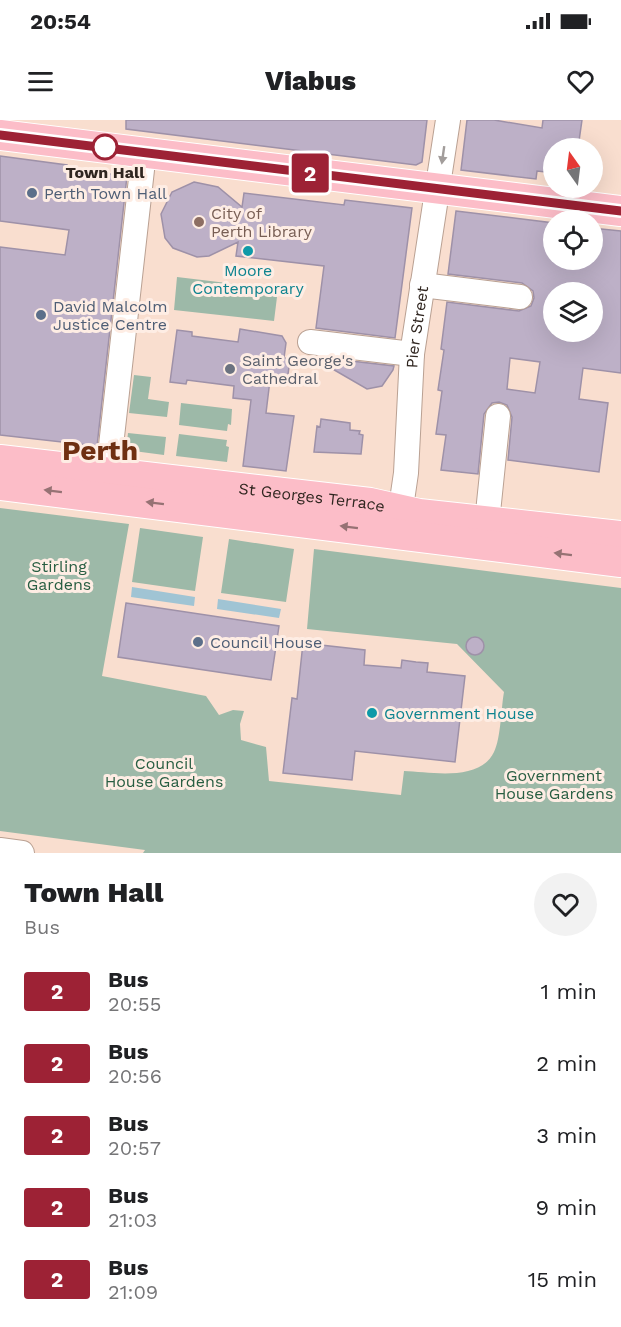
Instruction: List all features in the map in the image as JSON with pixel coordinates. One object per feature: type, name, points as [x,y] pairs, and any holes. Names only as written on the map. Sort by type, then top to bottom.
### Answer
[{"type":"main road","points":[[0,135],[621,211]]},
{"type":"main road","name":"St Georges Terrace","points":[[0,460],[107,485]]},
{"type":"main road","name":"St Georges Terrace","points":[[0,485],[107,485],[370,503],[399,522],[621,562]]},
{"type":"main road","name":"St Georges Terrace","points":[[399,522],[487,522],[621,536]]},
{"type":"street","name":"Pier Street","points":[[399,522],[406,473],[412,354],[448,120]]},
{"type":"street","points":[[107,485],[144,152]]},
{"type":"street","points":[[422,285],[520,297]]},
{"type":"street","points":[[124,327],[137,328],[139,308]]},
{"type":"street","points":[[310,342],[412,354]]},
{"type":"street","points":[[487,522],[498,416]]},
{"type":"street","points":[[0,850],[22,853]]},
{"type":"green space","points":[[177,277],[278,289],[274,321],[174,310]]},
{"type":"green space","points":[[134,375],[151,377],[148,399],[169,402],[167,417],[129,413]]},
{"type":"green space","points":[[181,403],[232,409],[231,425],[228,424],[227,431],[179,425]]},
{"type":"green space","points":[[128,433],[166,437],[164,455],[126,450]]},
{"type":"green space","points":[[179,434],[227,440],[226,446],[229,447],[227,462],[176,456]]},
{"type":"green space","points":[[0,508],[129,524],[102,676],[206,696],[219,715],[233,710],[244,711],[240,724],[241,740],[266,747],[269,781],[401,795],[404,771],[454,773],[478,768],[494,752],[498,739],[504,692],[457,644],[307,629],[314,549],[621,588],[621,853],[143,853],[145,850],[0,831]]},
{"type":"green space","points":[[140,528],[203,537],[195,591],[132,582]]},
{"type":"green space","points":[[229,539],[294,549],[286,602],[221,593]]},
{"type":"water","points":[[132,587],[195,597],[194,606],[131,597]]},
{"type":"water","points":[[218,599],[281,609],[279,618],[217,609]]},
{"type":"building","points":[[126,120],[427,120],[422,162],[416,165],[126,129]]},
{"type":"building","points":[[467,120],[494,120],[542,128],[543,120],[582,120],[579,138],[543,138],[543,172],[537,171],[536,179],[461,170]]},
{"type":"building","points":[[0,156],[67,165],[67,169],[127,176],[97,446],[0,435],[0,247],[65,255],[69,230],[0,221]]},
{"type":"building","points":[[194,182],[218,187],[242,207],[244,193],[344,205],[345,200],[412,208],[395,338],[316,328],[324,266],[236,256],[238,242],[209,256],[197,257],[173,248],[165,238],[161,214],[172,192]]},
{"type":"building","points":[[456,211],[543,222],[543,270],[603,270],[603,229],[621,231],[621,373],[583,368],[579,399],[608,403],[599,472],[508,460],[512,417],[507,405],[499,402],[492,403],[484,414],[478,474],[441,470],[446,435],[436,434],[442,391],[438,390],[444,350],[441,349],[447,302],[519,311],[531,306],[534,298],[533,291],[522,283],[448,274]],"holes":[[[510,358],[540,362],[535,393],[507,389]]]},
{"type":"building","name":"Saint George's Cathedral","points":[[240,329],[282,336],[286,343],[284,358],[290,359],[287,382],[270,380],[266,413],[294,416],[286,471],[243,466],[251,400],[233,398],[234,386],[187,380],[186,384],[170,382],[177,330],[192,332],[192,336],[238,342]]},
{"type":"building","points":[[325,358],[394,366],[382,386],[367,389],[324,364]]},
{"type":"building","points":[[321,419],[350,423],[350,430],[360,431],[359,434],[363,435],[361,454],[314,452],[317,426],[320,427]]},
{"type":"building","name":"Council House","points":[[126,603],[279,626],[271,680],[118,657]]},
{"type":"building","points":[[475,637],[481,640],[484,646],[481,652],[475,655],[469,652],[466,646],[469,640]]},
{"type":"building","name":"Government House","points":[[303,643],[365,650],[364,665],[401,668],[402,660],[428,663],[427,672],[465,676],[455,762],[355,751],[352,780],[283,773],[292,698],[297,699]]},
{"type":"bus line","name":"2","points":[[0,135],[621,211]]},
{"type":"place","name":"Town Hall","points":[[105,147]]},
{"type":"place","name":"Perth Town Hall","points":[[32,193]]},
{"type":"place","name":"City of Perth Library","points":[[199,222]]},
{"type":"place","name":"Moore Contemporary","points":[[248,251]]},
{"type":"place","name":"David Malcolm Justice Centre","points":[[41,315]]},
{"type":"place","name":"Saint George's Cathedral","points":[[230,369]]},
{"type":"place","name":"Council House","points":[[198,642]]},
{"type":"place","name":"Government House","points":[[372,713]]},
{"type":"district","name":"Perth","points":[[100,450]]},
{"type":"park label","name":"Stirling Gardens","points":[[59,575]]},
{"type":"park label","name":"Council House Gardens","points":[[164,772]]},
{"type":"park label","name":"Government House Gardens","points":[[554,784]]}]
